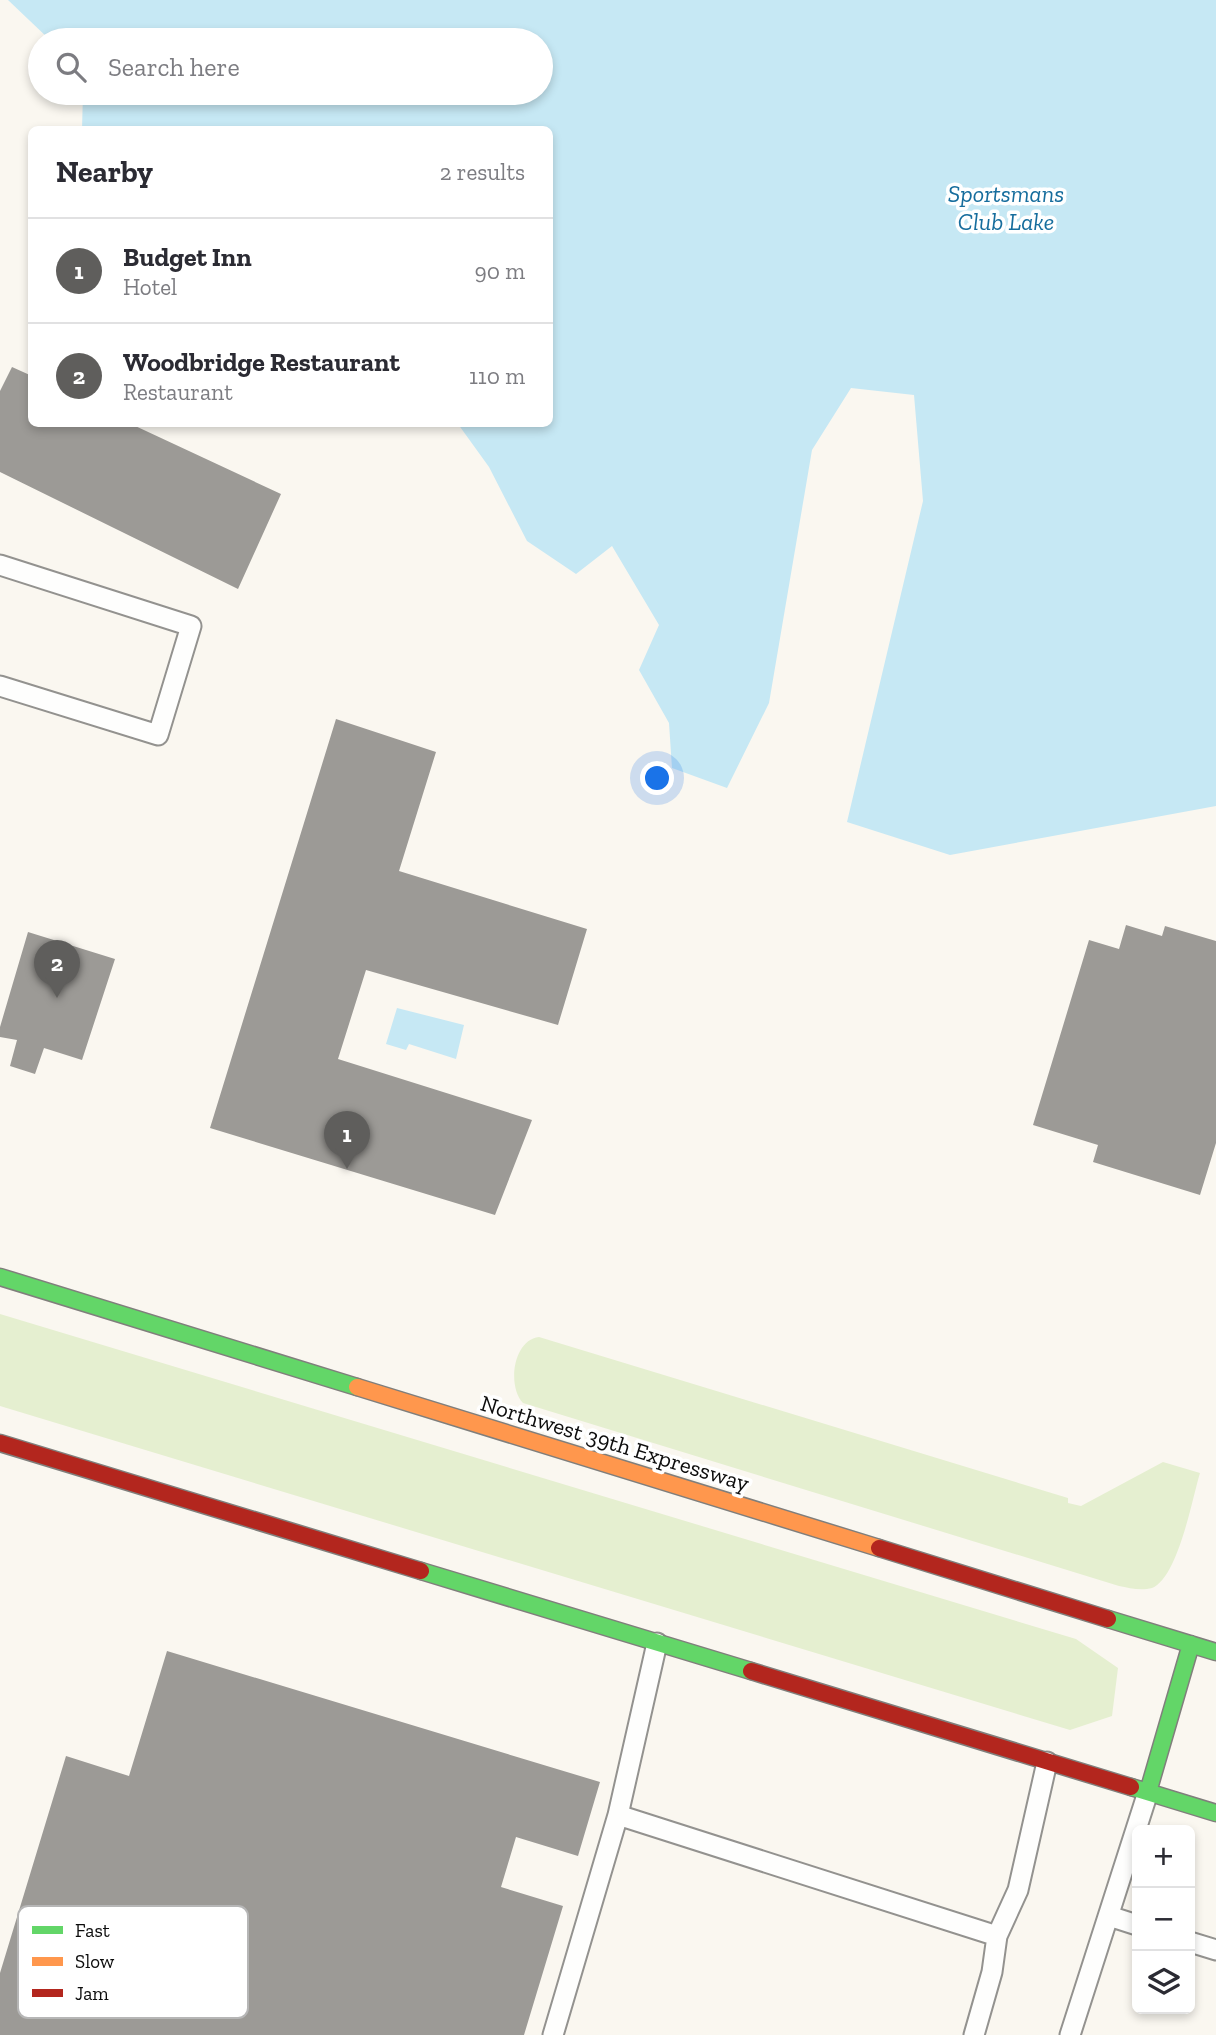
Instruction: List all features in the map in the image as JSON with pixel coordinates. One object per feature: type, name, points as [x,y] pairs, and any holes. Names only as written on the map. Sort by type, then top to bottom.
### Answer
[{"type":"highway","name":"Northwest 39th Expressway","points":[[0,1277],[1216,1652]]},
{"type":"highway","points":[[0,1444],[1216,1813]]},
{"type":"highway","points":[[1148,1792],[1191,1644]]},
{"type":"lane","points":[[0,565],[191,626],[158,734],[0,686]]},
{"type":"lane","points":[[553,2035],[618,1815],[657,1643]]},
{"type":"lane","points":[[974,2035],[992,1972],[997,1936],[1018,1890],[1047,1762]]},
{"type":"lane","points":[[1070,2035],[1148,1792]]},
{"type":"lane","points":[[618,1815],[997,1936]]},
{"type":"lane","points":[[1109,1916],[1132,1923]]},
{"type":"lane","points":[[1195,1944],[1216,1950]]},
{"type":"green space","points":[[0,1314],[1076,1639],[1118,1668],[1112,1716],[1070,1730],[0,1406]]},
{"type":"green space","points":[[539,1337],[1068,1498],[1068,1503],[1081,1506],[1163,1462],[1200,1473],[1177,1554],[1161,1581],[1148,1589],[1119,1586],[523,1403],[515,1386],[515,1365],[523,1346]]},
{"type":"water","name":"Sportsmans Club Lake","points":[[8,0],[1216,0],[1216,806],[950,855],[847,822],[923,501],[914,395],[851,388],[812,450],[769,703],[727,788],[672,768],[669,723],[639,670],[659,625],[612,546],[576,574],[527,541],[489,467],[460,427],[553,427],[553,126],[82,126],[83,105],[553,105],[553,28],[37,28]]},
{"type":"water","points":[[397,1008],[464,1025],[456,1059],[409,1044],[406,1050],[386,1044]]},
{"type":"building","points":[[12,367],[28,374],[28,427],[137,427],[281,494],[238,589],[0,472],[0,391]]},
{"type":"building","points":[[336,719],[436,752],[399,871],[587,929],[558,1025],[366,970],[338,1059],[532,1120],[495,1215],[210,1128]]},
{"type":"building","points":[[1126,925],[1162,936],[1165,926],[1216,941],[1216,1143],[1200,1195],[1093,1162],[1098,1145],[1033,1125],[1089,940],[1119,949]]},
{"type":"building","points":[[28,932],[115,959],[82,1060],[44,1048],[35,1074],[10,1066],[17,1040],[0,1037],[0,1027]]},
{"type":"building","points":[[167,1651],[600,1782],[578,1856],[516,1837],[501,1887],[563,1906],[524,2035],[0,2035],[0,1973],[18,1914],[18,2018],[248,2018],[248,1906],[20,1906],[66,1756],[129,1776]]},
{"type":"traffic: fast","points":[[0,1277],[357,1387]]},
{"type":"traffic: fast","points":[[421,1571],[751,1671]]},
{"type":"traffic: fast","points":[[1108,1619],[1216,1652]]},
{"type":"traffic: fast","points":[[1148,1792],[1191,1644]]},
{"type":"traffic: fast","points":[[1131,1787],[1216,1813]]},
{"type":"traffic: slow","points":[[357,1387],[879,1548]]},
{"type":"traffic: jam","points":[[0,1443],[421,1571]]},
{"type":"traffic: jam","points":[[879,1548],[1108,1619]]},
{"type":"traffic: jam","points":[[751,1671],[1131,1787]]},
{"type":"place","name":"Woodbridge Restaurant","points":[[57,998]]},
{"type":"place","name":"Budget Inn","points":[[347,1169]]}]
